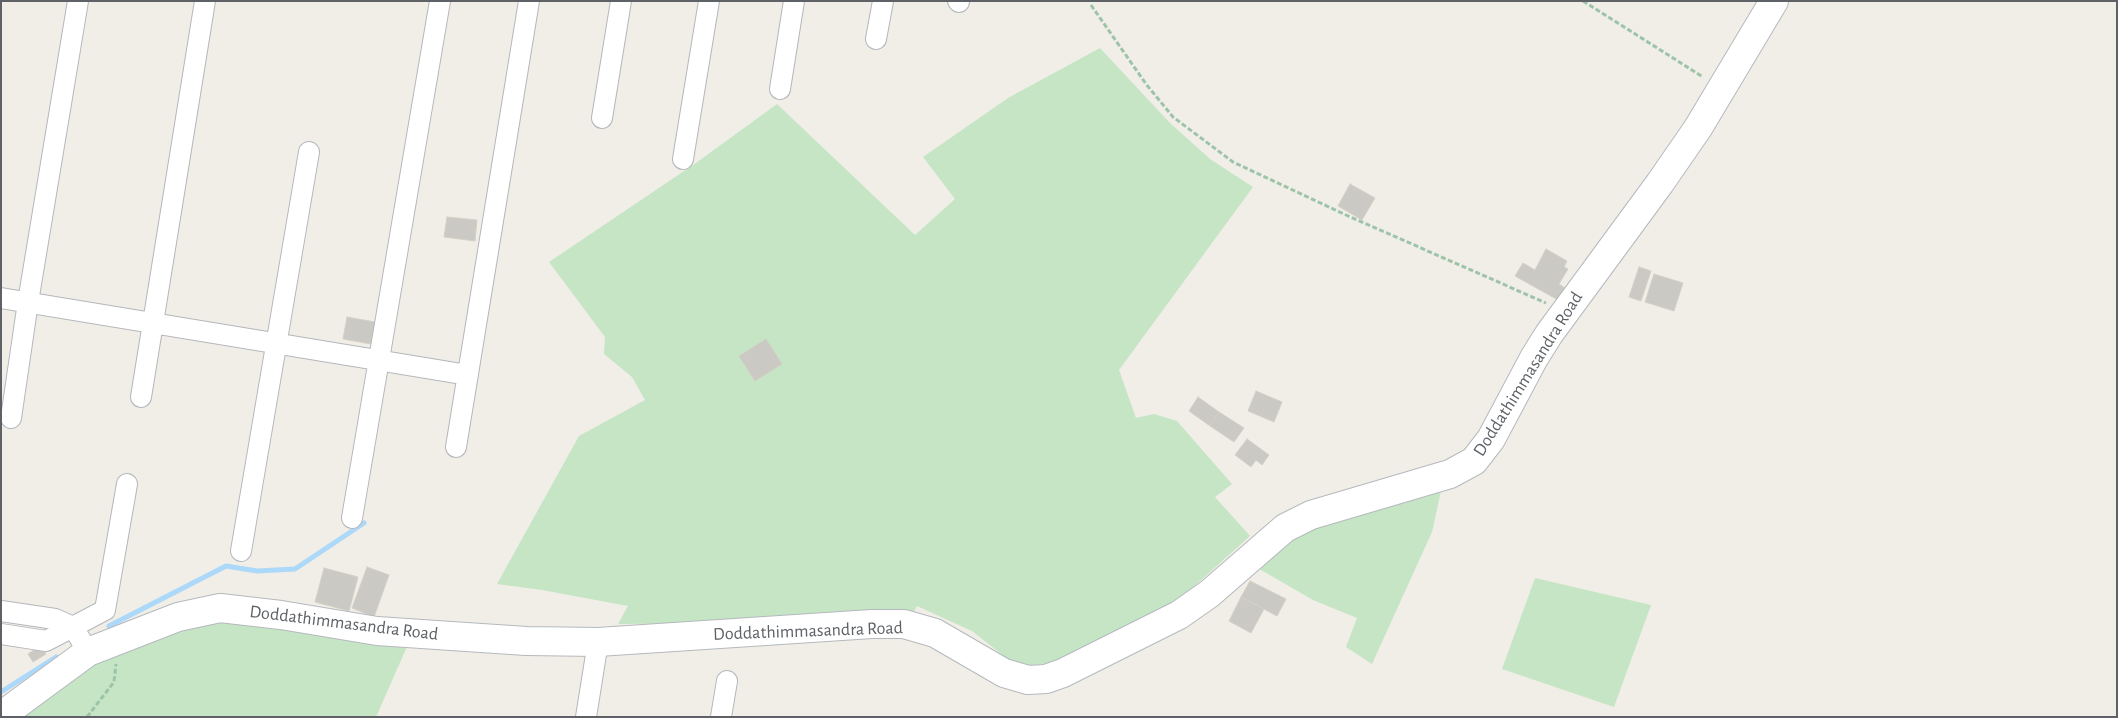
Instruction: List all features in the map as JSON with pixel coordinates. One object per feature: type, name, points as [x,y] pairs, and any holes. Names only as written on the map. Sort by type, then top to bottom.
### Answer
[{"type":"street","points":[[11,418],[28,302],[78,1]]},
{"type":"street","points":[[141,397],[205,1]]},
{"type":"street","points":[[352,518],[440,1]]},
{"type":"street","points":[[456,447],[529,1]]},
{"type":"street","points":[[602,118],[621,1]]},
{"type":"street","points":[[683,159],[709,1]]},
{"type":"street","points":[[780,89],[794,1]]},
{"type":"street","points":[[876,39],[883,1]]},
{"type":"street","name":"Doddathimmasandra Road","points":[[1,716],[100,648],[178,617],[220,608],[281,615],[377,631],[526,641],[598,642],[872,624],[904,624],[935,633],[1004,673],[1028,680],[1046,679],[1063,673],[1179,615],[1209,594],[1285,528],[1311,515],[1450,474],[1474,461],[1491,439],[1534,358],[1565,311],[1660,183],[1723,89],[1774,1]]},
{"type":"street","points":[[241,551],[309,152]]},
{"type":"street","points":[[1,298],[468,375]]},
{"type":"street","points":[[1,634],[46,641],[105,610],[127,484]]},
{"type":"street","points":[[1,611],[55,619],[73,627],[100,648]]},
{"type":"street","points":[[586,717],[598,642]]},
{"type":"street","points":[[722,717],[727,681]]},
{"type":"path","points":[[1583,1],[1723,89]]},
{"type":"path","points":[[1090,5],[1146,84],[1173,117],[1233,162],[1346,215],[1565,311]]},
{"type":"path","points":[[87,717],[114,682],[117,658],[100,648]]},
{"type":"green space","points":[[1100,48],[1169,122],[1210,159],[1253,187],[1119,370],[1136,418],[1154,414],[1177,421],[1232,484],[1215,497],[1250,536],[1169,609],[1060,661],[1019,668],[972,631],[917,606],[913,613],[750,623],[618,624],[628,606],[542,590],[497,584],[579,436],[645,400],[632,377],[604,354],[605,337],[549,262],[696,163],[777,104],[915,235],[955,199],[923,157],[1008,98]]},
{"type":"green space","points":[[1441,491],[1432,532],[1372,664],[1346,647],[1357,618],[1313,600],[1256,567],[1303,531],[1367,507]]},
{"type":"green space","points":[[1535,578],[1651,605],[1614,707],[1502,669]]},
{"type":"green space","points":[[226,616],[409,642],[376,717],[11,717],[107,655],[170,625]]},
{"type":"building","points":[[1350,184],[1375,198],[1362,220],[1338,206]]},
{"type":"building","points":[[447,217],[477,220],[475,241],[444,237]]},
{"type":"building","points":[[1546,249],[1567,261],[1564,267],[1568,269],[1559,284],[1565,288],[1558,300],[1515,276],[1523,263],[1535,270]]},
{"type":"building","points":[[1639,267],[1651,271],[1641,301],[1629,297]]},
{"type":"building","points":[[1654,274],[1683,283],[1674,311],[1645,302]]},
{"type":"building","points":[[347,317],[375,322],[371,344],[343,339]]},
{"type":"building","points":[[766,339],[782,364],[755,381],[739,356]]},
{"type":"building","points":[[1256,391],[1282,402],[1274,422],[1248,411]]},
{"type":"building","points":[[1198,397],[1219,412],[1210,426],[1189,411]]},
{"type":"building","points":[[1219,412],[1244,428],[1234,442],[1210,426]]},
{"type":"building","points":[[1247,439],[1269,455],[1262,465],[1256,460],[1251,467],[1235,455]]},
{"type":"building","points":[[367,567],[389,575],[374,617],[352,608]]},
{"type":"building","points":[[324,568],[358,577],[349,611],[315,602]]},
{"type":"building","points":[[1250,581],[1286,599],[1277,616],[1241,597]]},
{"type":"building","points":[[1241,597],[1264,609],[1251,633],[1229,621]]},
{"type":"building","points":[[41,645],[46,654],[33,662],[28,654]]},
{"type":"waterway","points":[[109,626],[226,566],[257,571],[295,569],[364,523]]},
{"type":"waterway","points":[[1,692],[56,657]]}]
